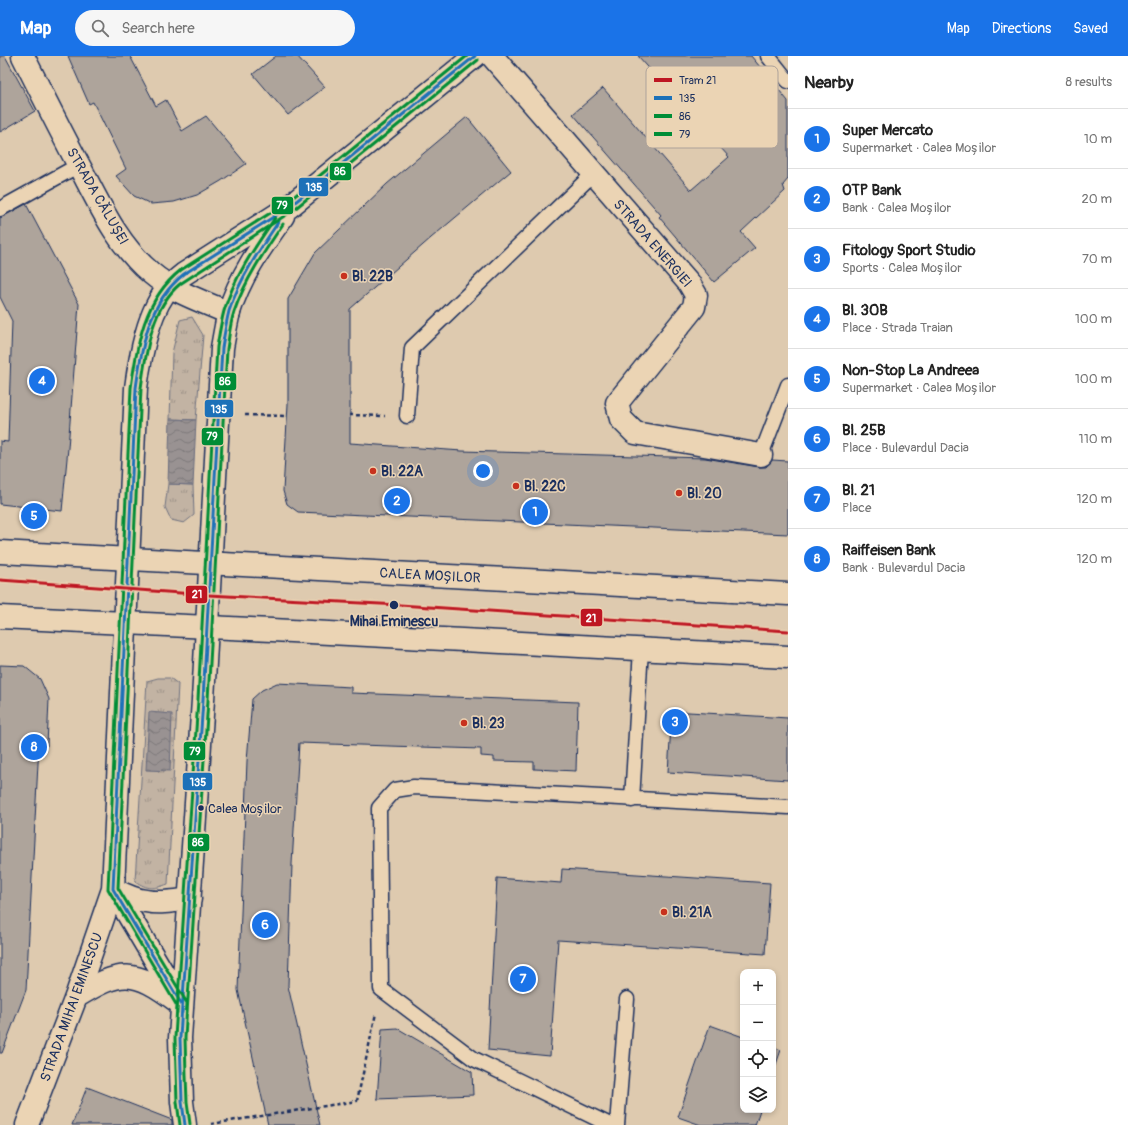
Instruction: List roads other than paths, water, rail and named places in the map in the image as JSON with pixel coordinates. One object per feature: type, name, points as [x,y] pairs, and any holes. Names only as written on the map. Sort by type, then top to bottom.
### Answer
[{"type":"main road","name":"STRADA CĂLUȘEI","points":[[22,56],[79,166],[115,231],[132,253],[150,272],[169,287],[229,313]]},
{"type":"main road","points":[[185,1125],[182,1102],[180,1038],[207,627],[222,348],[229,313],[245,273],[256,253],[289,207],[475,56]]},
{"type":"main road","name":"STRADA ENERGIEI","points":[[492,56],[689,283],[696,295],[694,307],[617,403],[620,419],[635,433],[761,455]]},
{"type":"main road","name":"STRADA MIHAI EMINESCU","points":[[27,1125],[76,997],[113,889],[136,388],[145,339],[152,318],[169,287],[200,263],[289,207]]},
{"type":"main road","name":"CALEA MOȘILOR","points":[[0,552],[788,594]]},
{"type":"main road","points":[[0,618],[207,627],[788,657]]},
{"type":"main road","points":[[113,889],[131,898],[145,901],[170,902],[190,899]]},
{"type":"main road","points":[[113,889],[182,1005]]},
{"type":"main road","points":[[76,997],[99,983],[116,977],[131,976],[144,979],[182,1005]]},
{"type":"lane","points":[[768,56],[776,66]]},
{"type":"lane","points":[[778,68],[788,81]]},
{"type":"lane","points":[[0,209],[79,166]]},
{"type":"lane","points":[[407,416],[412,348],[593,174]]},
{"type":"lane","points":[[761,455],[788,385]]},
{"type":"lane","points":[[632,800],[641,649]]},
{"type":"lane","points":[[610,1125],[474,1059],[381,990],[379,808],[395,790],[414,787],[788,808]]},
{"type":"lane","points":[[616,1125],[627,999]]},
{"type":"water","points":[[170,419],[196,420],[193,485],[168,484]]},
{"type":"water","points":[[149,712],[172,714],[170,771],[146,770]]},
{"type":"tram line","name":"21","points":[[0,580],[208,595],[400,605],[788,631]]},
{"type":"place","name":"Bl. 22B","points":[[344,276]]},
{"type":"place","name":"Bl. 30B","points":[[42,381]]},
{"type":"place","name":"Bl. 22A","points":[[373,471]]},
{"type":"place","name":"Bl. 22C","points":[[516,486]]},
{"type":"place","name":"Bl. 20","points":[[679,493]]},
{"type":"place","name":"OTP Bank","points":[[397,501]]},
{"type":"place","name":"Super Mercato","points":[[535,512]]},
{"type":"place","name":"Non-Stop La Andreea","points":[[34,516]]},
{"type":"place","name":"Mihai Eminescu","points":[[394,605]]},
{"type":"place","name":"Fitology Sport Studio","points":[[675,722]]},
{"type":"place","name":"Bl. 23","points":[[464,723]]},
{"type":"place","name":"Raiffeisen Bank","points":[[34,747]]},
{"type":"place","name":"Calea Moșilor","points":[[201,808]]},
{"type":"place","name":"Bl. 21A","points":[[664,912]]},
{"type":"place","name":"Bl. 25B","points":[[265,925]]},
{"type":"place","name":"Bl. 21","points":[[523,979]]}]
